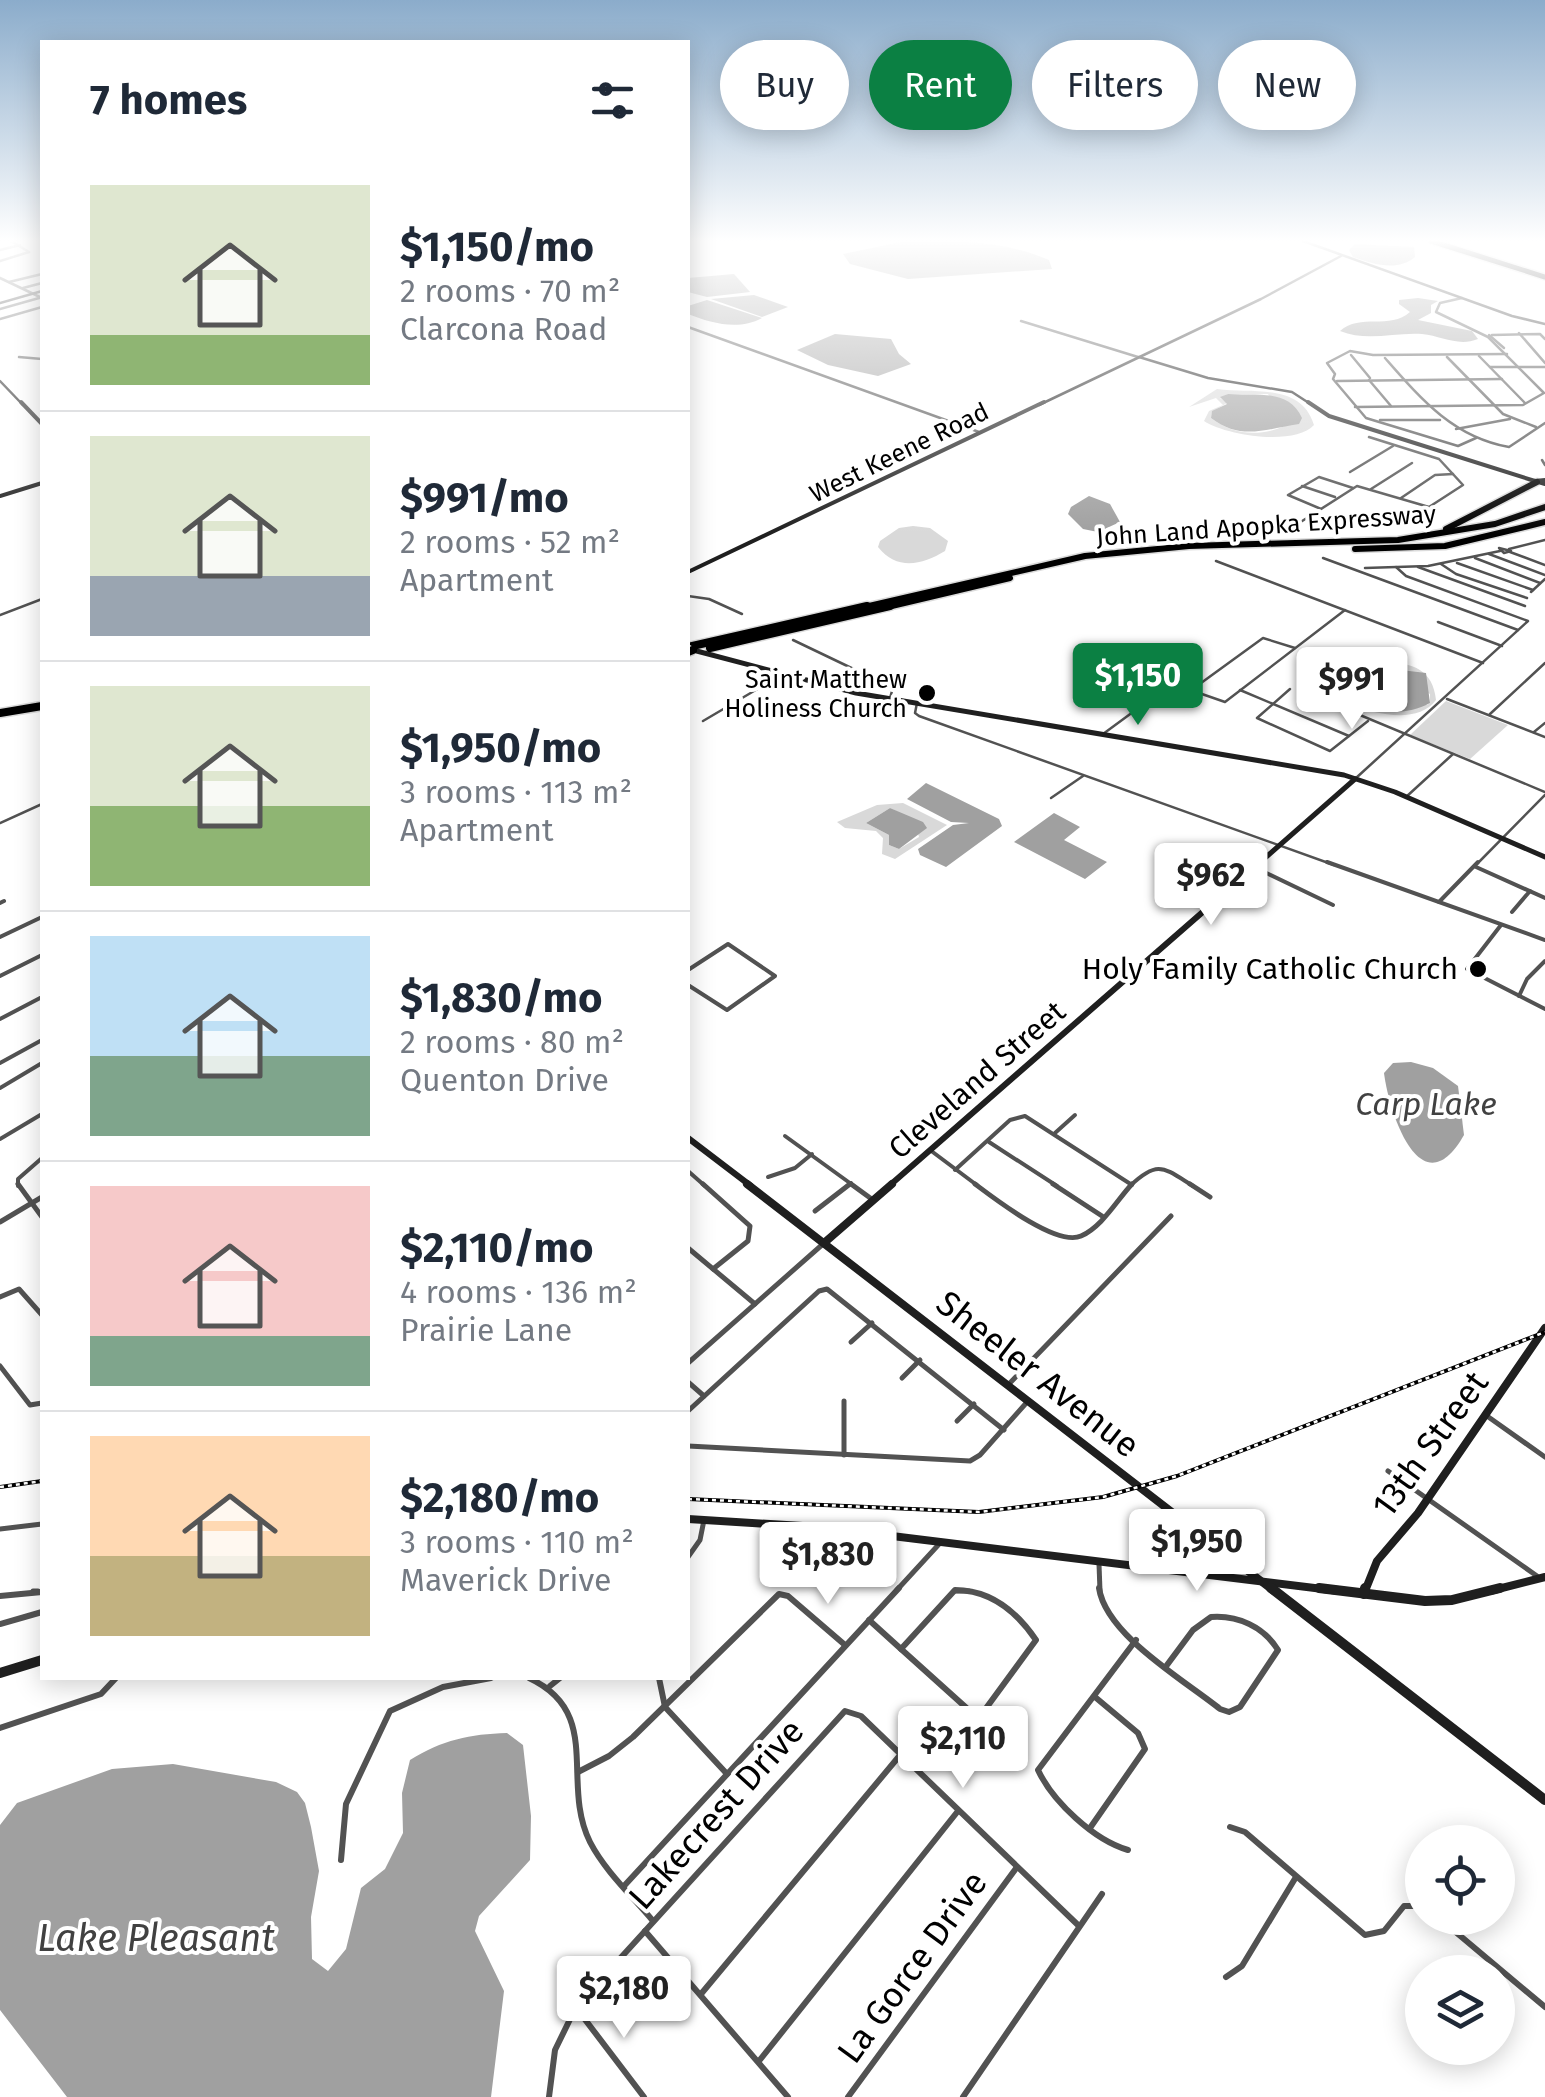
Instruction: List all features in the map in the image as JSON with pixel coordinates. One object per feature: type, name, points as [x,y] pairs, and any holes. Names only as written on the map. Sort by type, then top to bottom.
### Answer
[{"type":"highway","points":[[1398,540],[1451,528],[1541,480]]},
{"type":"highway","name":"John Land Apopka Expressway","points":[[694,647],[905,606],[1091,557],[1398,540],[1494,524],[1545,510]]},
{"type":"highway","name":"John Land Apopka Expressway","points":[[694,647],[1015,570],[1091,557],[1189,546],[1338,549],[1452,537],[1545,510]]},
{"type":"highway","points":[[1338,549],[1397,551],[1446,546],[1545,522]]},
{"type":"highway","points":[[0,711],[40,704]]},
{"type":"main road","name":"Cleveland Street","points":[[1254,868],[1280,845]]},
{"type":"street","points":[[723,339],[980,432]]},
{"type":"street","points":[[1081,339],[1208,378],[1292,392],[1322,414],[1541,480]]},
{"type":"street","name":"West Keene Road","points":[[690,571],[1174,339]]},
{"type":"street","points":[[1354,406],[1527,404],[1538,398],[1544,391],[1493,339]]},
{"type":"street","points":[[1524,339],[1544,363]]},
{"type":"street","points":[[1366,354],[1350,351],[1327,363],[1335,381],[1361,415],[1449,443],[1464,446],[1476,438]]},
{"type":"street","points":[[1340,355],[1506,353]]},
{"type":"street","points":[[1383,354],[1440,420],[1476,438],[1510,448],[1545,423]]},
{"type":"street","points":[[1445,354],[1510,419],[1538,428]]},
{"type":"street","points":[[1476,354],[1527,404]]},
{"type":"street","points":[[1538,354],[1545,354]]},
{"type":"street","points":[[1351,355],[1391,406]]},
{"type":"street","points":[[19,357],[40,359]]},
{"type":"street","points":[[1490,367],[1544,363]]},
{"type":"street","points":[[1533,365],[1544,363]]},
{"type":"street","points":[[1335,381],[1502,379]]},
{"type":"street","points":[[0,381],[40,420]]},
{"type":"street","points":[[1521,398],[1538,398]]},
{"type":"street","points":[[1456,429],[1510,419]]},
{"type":"street","points":[[1374,420],[1440,420]]},
{"type":"street","points":[[1390,420],[1396,427]]},
{"type":"street","points":[[1322,508],[1288,496],[1318,477],[1434,506],[1462,486],[1442,460],[1369,438]]},
{"type":"street","points":[[1431,456],[1449,443]]},
{"type":"street","points":[[1350,472],[1396,445]]},
{"type":"street","points":[[1371,488],[1412,464]]},
{"type":"street","points":[[1400,498],[1435,475],[1453,474]]},
{"type":"street","points":[[0,496],[40,484]]},
{"type":"street","points":[[1302,486],[1338,498]]},
{"type":"street","points":[[1300,523],[1353,488]]},
{"type":"street","points":[[1510,551],[1545,540]]},
{"type":"street","points":[[1366,568],[1456,562],[1500,551],[1502,547],[1545,565]]},
{"type":"street","points":[[1489,554],[1544,579]]},
{"type":"street","points":[[1474,557],[1544,579]]},
{"type":"street","points":[[1323,558],[1518,630],[1528,620]]},
{"type":"street","points":[[1216,561],[1484,663]]},
{"type":"street","points":[[1456,562],[1532,590]]},
{"type":"street","points":[[1441,564],[1456,574],[1527,598]]},
{"type":"street","points":[[1396,567],[1406,576],[1528,620]]},
{"type":"street","points":[[1418,567],[1524,606]]},
{"type":"street","points":[[1528,620],[1524,606],[1527,598],[1544,579]]},
{"type":"street","points":[[690,596],[709,599],[742,614]]},
{"type":"street","points":[[0,615],[40,600]]},
{"type":"street","points":[[1176,685],[1225,702],[1345,610]]},
{"type":"street","points":[[1438,622],[1502,646]]},
{"type":"street","name":"Cleveland Street","points":[[1280,845],[1518,630]]},
{"type":"street","points":[[1190,691],[1263,638],[1295,648]]},
{"type":"street","points":[[792,640],[887,685],[892,690],[890,698]]},
{"type":"street","points":[[694,647],[784,674],[890,698],[1356,778],[1545,858]]},
{"type":"street","points":[[1490,715],[1545,663]]},
{"type":"street","points":[[703,721],[784,674]]},
{"type":"street","points":[[1290,689],[1256,716],[1325,749],[1335,749],[1368,721]]},
{"type":"street","points":[[1240,690],[1349,736]]},
{"type":"street","points":[[1102,734],[1152,698]]},
{"type":"street","points":[[1319,698],[1545,794],[1439,902]]},
{"type":"street","points":[[1446,698],[1545,737]]},
{"type":"street","points":[[917,702],[915,713],[919,716],[1545,940]]},
{"type":"street","points":[[1534,732],[1545,722]]},
{"type":"street","points":[[1406,796],[1453,754]]},
{"type":"street","points":[[1051,798],[1082,776]]},
{"type":"street","points":[[0,823],[40,805]]},
{"type":"street","points":[[1476,867],[1545,898]]},
{"type":"street","points":[[1254,868],[1334,905]]},
{"type":"street","name":"Cleveland Street","points":[[690,1361],[1254,868]]},
{"type":"street","points":[[1512,912],[1530,891]]},
{"type":"street","points":[[0,937],[40,918]]},
{"type":"street","points":[[1500,925],[1467,969],[1545,1009]]},
{"type":"street","points":[[690,969],[728,944],[774,976],[726,1010],[690,986]]},
{"type":"street","points":[[0,976],[40,956]]},
{"type":"street","points":[[1519,996],[1535,969],[1545,961]]},
{"type":"street","points":[[0,1019],[40,998]]},
{"type":"street","points":[[0,1062],[40,1041]]},
{"type":"street","points":[[0,1088],[40,1063]]},
{"type":"street","points":[[1054,1134],[1075,1114]]},
{"type":"street","points":[[0,1139],[40,1115]]},
{"type":"street","points":[[955,1170],[1018,1116],[1031,1118],[1132,1185]]},
{"type":"street","points":[[785,1136],[874,1200]]},
{"type":"street","name":"Sheeler Avenue","points":[[690,1140],[1545,1800]]},
{"type":"street","points":[[987,1141],[1102,1216]]},
{"type":"street","points":[[930,1150],[1062,1240],[1080,1237],[1146,1170],[1158,1167],[1210,1197]]},
{"type":"street","points":[[768,1177],[795,1168],[812,1154]]},
{"type":"street","points":[[40,1160],[22,1173],[18,1186],[40,1215]]},
{"type":"street","points":[[690,1173],[750,1226],[748,1241],[713,1269]]},
{"type":"street","points":[[815,1211],[851,1183]]},
{"type":"street","points":[[2,1221],[40,1198]]},
{"type":"street","points":[[1008,1386],[1171,1216]]},
{"type":"street","points":[[690,1252],[755,1304]]},
{"type":"street","points":[[0,1298],[18,1289],[40,1314]]},
{"type":"street","points":[[690,1409],[819,1291],[835,1292],[1004,1430]]},
{"type":"street","points":[[851,1342],[872,1323]]},
{"type":"street","name":"13th Street","points":[[1364,1594],[1367,1581],[1386,1552],[1427,1500],[1545,1328]]},
{"type":"street","points":[[902,1378],[920,1360]]},
{"type":"street","points":[[0,1366],[30,1405],[40,1403]]},
{"type":"street","points":[[690,1384],[704,1396]]},
{"type":"street","points":[[844,1401],[844,1455]]},
{"type":"street","points":[[690,1446],[970,1460],[1004,1430],[1028,1401]]},
{"type":"street","points":[[957,1421],[974,1404]]},
{"type":"street","points":[[1486,1415],[1545,1456]]},
{"type":"street","points":[[1388,1471],[1543,1578]]},
{"type":"street","points":[[690,1519],[819,1527],[1438,1601],[1543,1578]]},
{"type":"street","points":[[690,1553],[700,1540],[704,1520]]},
{"type":"street","points":[[0,1530],[40,1524]]},
{"type":"street","points":[[624,1886],[941,1542]]},
{"type":"street","points":[[1099,1562],[1102,1603],[1115,1622],[1136,1640],[1220,1708],[1235,1712],[1278,1650],[1273,1639],[1249,1622],[1213,1617],[1200,1622],[1167,1665]]},
{"type":"street","points":[[869,1620],[901,1648],[976,1713],[984,1711],[1036,1640],[989,1595],[963,1588],[955,1590],[901,1648]]},
{"type":"street","points":[[0,1596],[40,1592]]},
{"type":"street","points":[[578,1772],[608,1756],[665,1707],[779,1594],[788,1596],[845,1645]]},
{"type":"street","points":[[0,1624],[40,1613]]},
{"type":"street","points":[[1128,1850],[1119,1850],[1090,1828],[1045,1785],[1038,1770],[1136,1640]]},
{"type":"street","points":[[0,1673],[40,1661]]},
{"type":"street","points":[[0,1728],[110,1688],[113,1680]]},
{"type":"street","points":[[341,1860],[344,1812],[390,1711],[443,1687],[480,1680]]},
{"type":"street","points":[[534,1680],[550,1686],[574,1720],[581,1812],[590,1840],[653,1921]]},
{"type":"street","points":[[550,1686],[558,1680]]},
{"type":"street","points":[[660,1680],[665,1707],[727,1774]]},
{"type":"street","points":[[1090,1828],[1145,1749],[1138,1733],[1094,1695]]},
{"type":"street","points":[[837,1717],[845,1712],[861,1716],[1079,1926]]},
{"type":"street","name":"Lakecrest Drive","points":[[549,2097],[555,2050],[576,2007],[837,1717]]},
{"type":"street","points":[[701,1994],[901,1754]]},
{"type":"street","points":[[758,2062],[958,1811]]},
{"type":"street","points":[[1230,1827],[1245,1832],[1365,1935],[1384,1931],[1405,1904]]},
{"type":"street","name":"La Gorce Drive","points":[[848,2097],[1016,1867]]},
{"type":"street","points":[[1226,1977],[1242,1966],[1296,1876]]},
{"type":"street","points":[[963,2097],[1102,1894]]},
{"type":"street","points":[[645,1930],[788,2097]]},
{"type":"street","points":[[1459,1935],[1545,2008]]},
{"type":"street","points":[[576,2007],[644,2097]]},
{"type":"shaded area","points":[[1217,389],[1274,393],[1298,402],[1308,411],[1314,425],[1292,435],[1260,437],[1228,431],[1204,421],[1209,411],[1223,405],[1216,398],[1189,407]],"holes":[[[1228,394],[1268,394],[1285,426],[1246,433],[1211,418],[1212,412],[1227,403],[1220,398]]]},
{"type":"shaded area","points":[[899,528],[930,528],[948,541],[945,551],[928,560],[901,563],[878,547],[880,541]]},
{"type":"shaded area","points":[[1358,665],[1409,665],[1427,676],[1436,700],[1424,710],[1409,714],[1373,712],[1321,690],[1309,682],[1313,676]],"holes":[[[1384,668],[1430,694],[1427,705],[1337,677],[1351,671]]]},
{"type":"shaded area","points":[[1446,701],[1508,725],[1470,759],[1410,735]]},
{"type":"shaded area","points":[[903,803],[947,825],[895,859],[882,854],[883,838],[876,831],[845,828],[837,822],[877,805]],"holes":[[[890,808],[914,820],[919,837],[899,849],[889,845],[889,835],[866,823]]]},
{"type":"water","points":[[823,339],[891,339],[899,354],[911,364],[878,376],[828,365],[797,350]]},
{"type":"water","points":[[1228,394],[1280,398],[1296,408],[1302,418],[1299,424],[1264,430],[1233,429],[1211,418],[1212,411],[1227,404],[1220,397]]},
{"type":"water","points":[[1089,496],[1110,504],[1120,522],[1098,532],[1083,529],[1068,514],[1071,507]]},
{"type":"water","points":[[1384,668],[1426,673],[1430,703],[1395,712],[1338,695],[1334,684],[1341,673]]},
{"type":"water","points":[[926,783],[999,819],[1002,826],[946,867],[920,855],[918,849],[953,825],[969,823],[951,822],[907,799]]},
{"type":"water","points":[[890,808],[923,822],[927,828],[899,849],[889,845],[889,835],[866,823]]},
{"type":"water","points":[[1054,813],[1080,827],[1064,840],[1107,862],[1085,879],[1014,842]]},
{"type":"water","name":"Carp Lake","points":[[1411,1062],[1433,1068],[1458,1086],[1464,1135],[1448,1156],[1434,1163],[1421,1159],[1410,1147],[1387,1090],[1384,1073],[1393,1063]]},
{"type":"water","name":"Lake Pleasant","points":[[507,1733],[523,1745],[531,1816],[530,1860],[479,1916],[475,1931],[504,1991],[491,2097],[67,2097],[0,2010],[0,1825],[17,1803],[112,1769],[173,1764],[276,1782],[297,1792],[305,1803],[319,1871],[311,1917],[312,1959],[328,1971],[346,1949],[361,1888],[385,1869],[403,1833],[402,1793],[410,1760],[457,1739]]},
{"type":"railway","points":[[690,1499],[979,1512],[1103,1497],[1177,1476],[1545,1332]]},
{"type":"railway","points":[[0,1487],[40,1481]]},
{"type":"place","name":"Saint Matthew Holiness Church","points":[[927,693]]},
{"type":"place","name":"Holy Family Catholic Church","points":[[1478,969]]}]
